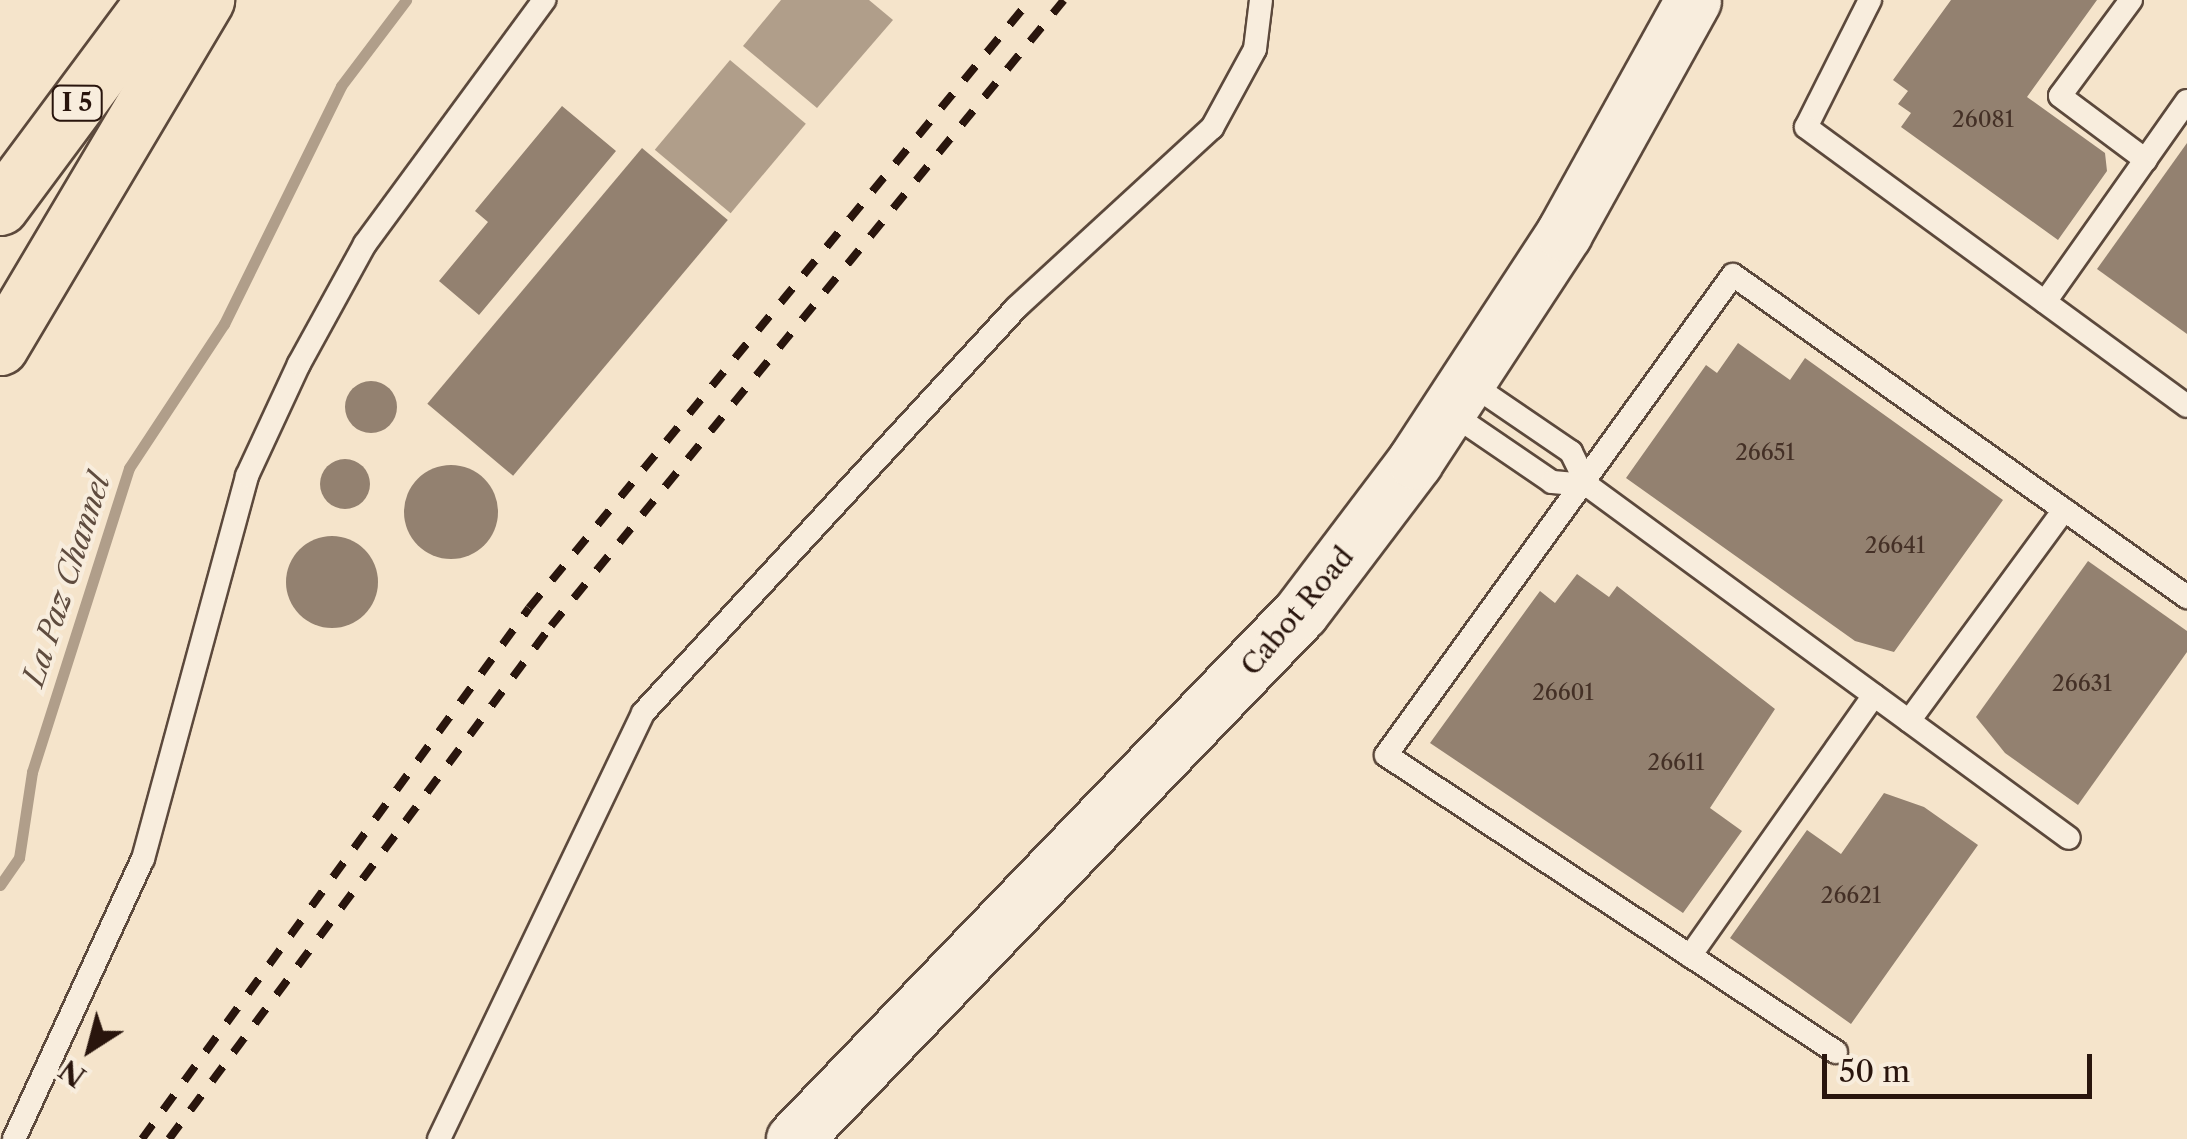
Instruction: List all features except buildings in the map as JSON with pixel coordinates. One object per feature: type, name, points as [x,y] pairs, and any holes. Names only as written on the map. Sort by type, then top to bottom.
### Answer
[{"type":"highway","name":"I 5","points":[[0,207],[154,0]]},
{"type":"highway","points":[[0,347],[206,0]]},
{"type":"main road","name":"Cabot Road","points":[[794,1139],[1301,612],[1458,396],[1564,234],[1693,0]]},
{"type":"lane","points":[[14,1139],[143,859],[247,476],[298,364],[365,244],[544,0]]},
{"type":"lane","points":[[439,1139],[643,712],[1017,307],[1212,128],[1254,49],[1261,0]]},
{"type":"lane","points":[[1870,0],[1806,127],[2187,406]]},
{"type":"lane","points":[[2131,0],[2060,96],[2146,160]]},
{"type":"lane","points":[[2045,302],[2187,101]]},
{"type":"lane","points":[[1836,1052],[1386,755],[1587,485],[1733,275],[2187,597]]},
{"type":"lane","points":[[1458,396],[1552,482],[1587,485]]},
{"type":"lane","points":[[1458,396],[1571,452],[1587,485],[2069,838]]},
{"type":"lane","points":[[1909,721],[2064,510]]},
{"type":"lane","points":[[1690,956],[1874,695]]},
{"type":"shaded area","points":[[781,0],[869,0],[893,20],[817,108],[743,46]]},
{"type":"shaded area","points":[[730,60],[806,124],[731,213],[655,150]]},
{"type":"waterway","name":"La Paz Channel","points":[[0,885],[19,858],[32,772],[129,468],[224,324],[341,86],[406,0]]},
{"type":"railway","points":[[142,1139],[529,608],[1030,0]]},
{"type":"railway","points":[[169,1139],[551,626],[1064,0]]}]
